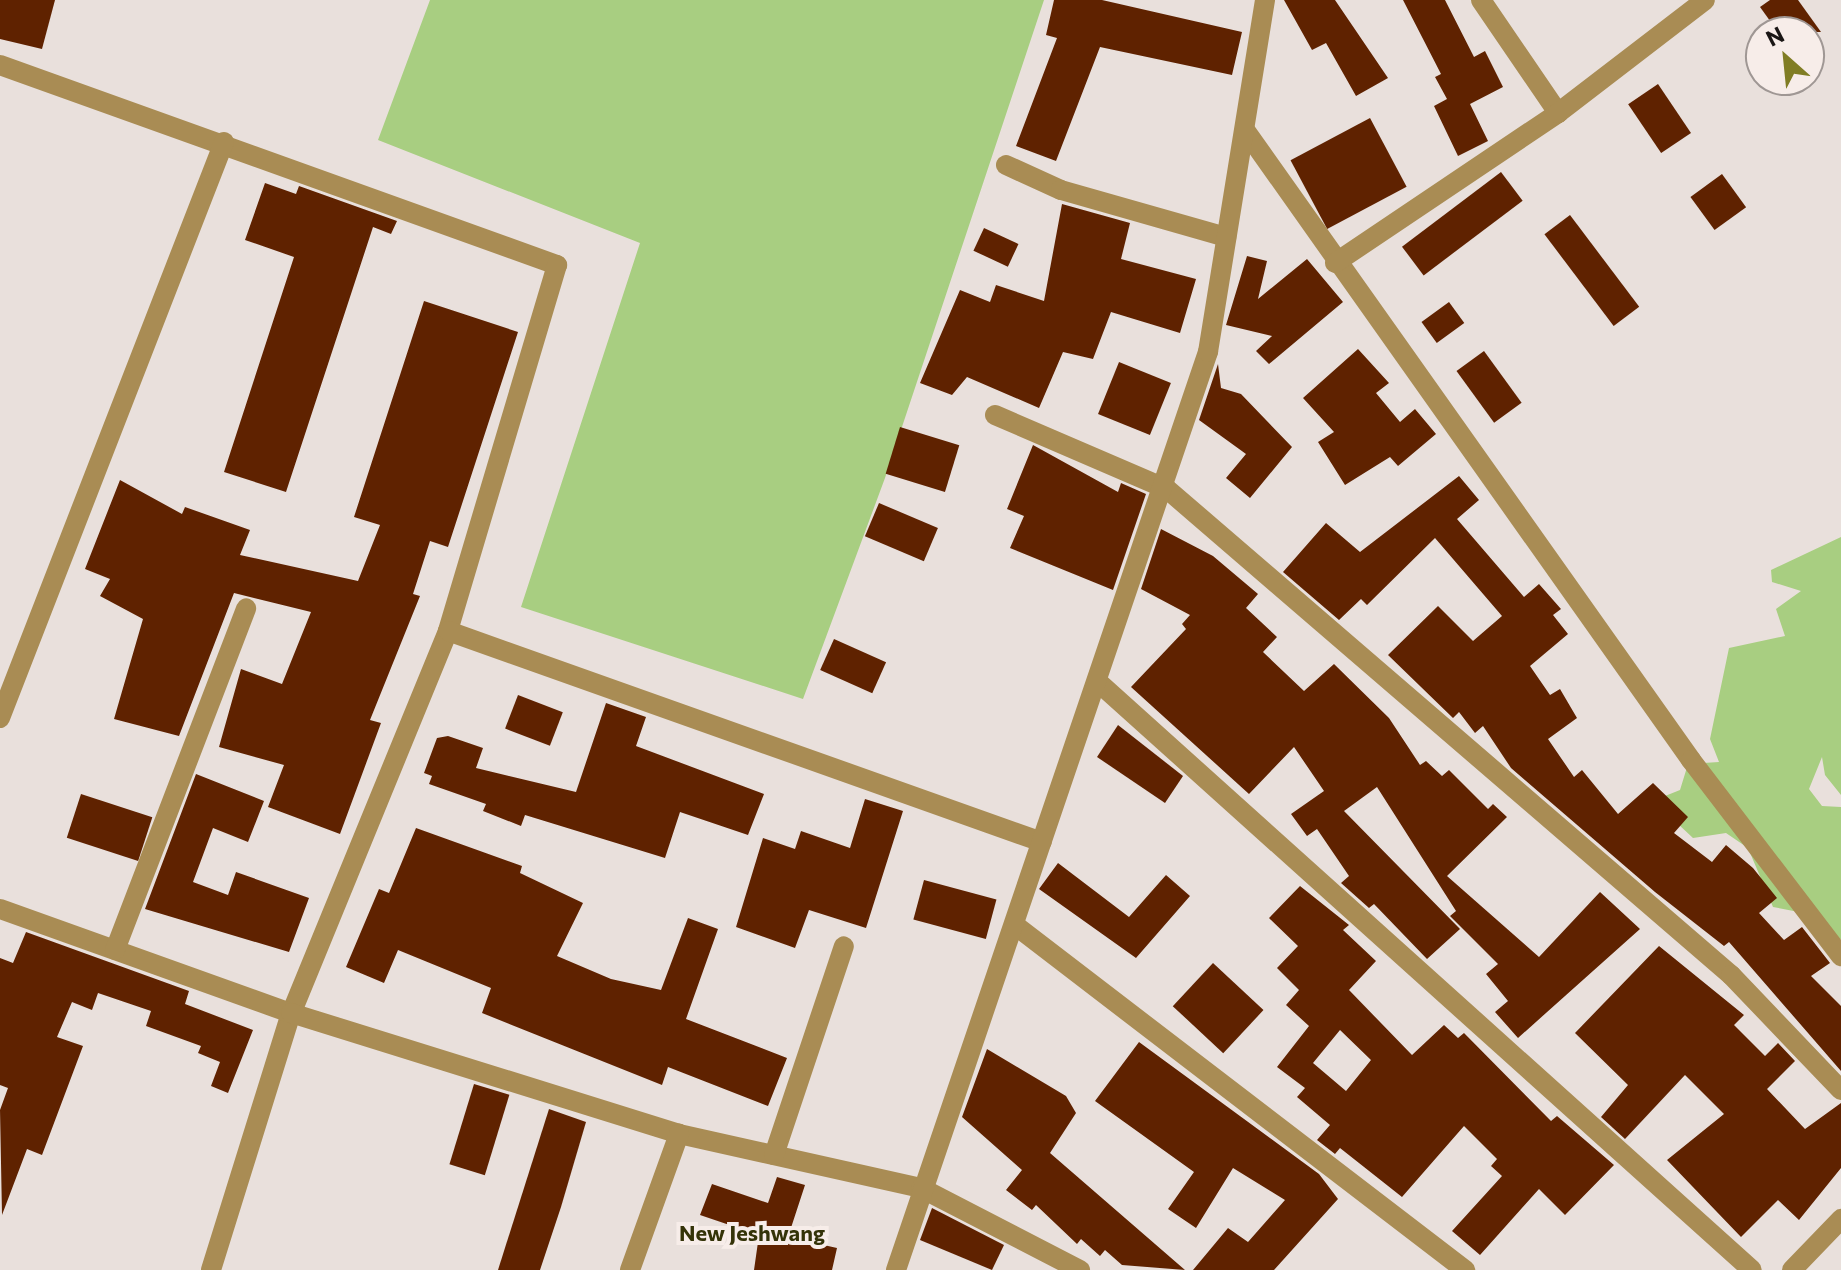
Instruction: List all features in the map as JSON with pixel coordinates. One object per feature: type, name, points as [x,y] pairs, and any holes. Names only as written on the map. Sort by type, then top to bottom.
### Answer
[{"type":"street","points":[[896,1270],[921,1188],[1016,926],[1042,842],[1167,489],[1208,352],[1265,0]]},
{"type":"street","points":[[1481,0],[1558,113]]},
{"type":"street","points":[[1335,263],[1558,113],[1705,0]]},
{"type":"street","points":[[0,65],[224,142],[557,265],[448,631],[291,1013],[211,1270]]},
{"type":"street","points":[[1245,130],[1335,263],[1841,956]]},
{"type":"street","points":[[0,718],[224,142]]},
{"type":"street","points":[[1006,165],[1061,190],[1226,237]]},
{"type":"street","points":[[995,415],[1167,489],[1731,975],[1841,1090]]},
{"type":"street","points":[[115,950],[246,608]]},
{"type":"street","points":[[448,631],[1042,842]]},
{"type":"street","points":[[1098,682],[1752,1270]]},
{"type":"street","points":[[0,909],[291,1013],[679,1134],[921,1188],[1080,1270]]},
{"type":"street","points":[[1016,926],[1465,1270]]},
{"type":"street","points":[[774,1155],[844,946]]},
{"type":"street","points":[[630,1270],[679,1134]]},
{"type":"street","points":[[1792,1270],[1841,1219]]},
{"type":"green space","points":[[430,0],[1044,0],[885,478],[803,699],[521,607],[640,243],[378,140]]},
{"type":"green space","points":[[1841,537],[1841,795],[1825,775],[1822,757],[1809,789],[1822,806],[1841,807],[1841,939],[1833,940],[1809,914],[1773,907],[1748,848],[1726,833],[1693,838],[1661,808],[1660,798],[1680,790],[1688,764],[1719,762],[1710,739],[1729,648],[1785,636],[1776,609],[1801,591],[1772,582],[1771,570]]},
{"type":"building","points":[[0,0],[55,0],[42,49],[0,39]]},
{"type":"building","points":[[1054,0],[1102,0],[1242,32],[1232,75],[1100,47],[1056,161],[1016,146],[1057,38],[1046,35]]},
{"type":"building","points":[[1284,0],[1335,0],[1388,78],[1356,96],[1326,43],[1312,50]]},
{"type":"building","points":[[1403,0],[1445,0],[1474,57],[1485,51],[1503,87],[1470,104],[1488,141],[1458,156],[1434,106],[1447,99],[1435,77],[1441,74]]},
{"type":"building","points":[[1770,0],[1798,0],[1810,16],[1766,16],[1760,7]]},
{"type":"building","points":[[1658,84],[1691,133],[1661,153],[1628,104]]},
{"type":"building","points":[[1370,118],[1407,187],[1327,229],[1291,160]]},
{"type":"building","points":[[1501,172],[1523,201],[1424,275],[1402,247]]},
{"type":"building","points":[[1722,174],[1746,207],[1715,230],[1690,197]]},
{"type":"building","points":[[265,183],[296,194],[299,186],[397,221],[391,234],[373,227],[286,492],[224,472],[294,257],[245,240]]},
{"type":"building","points":[[1062,204],[1130,223],[1121,259],[1196,279],[1180,333],[1111,312],[1093,359],[1063,352],[1039,408],[967,377],[952,395],[920,383],[960,290],[990,302],[996,285],[1044,301]]},
{"type":"building","points":[[1570,215],[1639,307],[1614,326],[1544,234]]},
{"type":"building","points":[[984,228],[1018,244],[1008,267],[973,251]]},
{"type":"building","points":[[1247,256],[1267,261],[1258,299],[1307,259],[1343,302],[1269,364],[1256,351],[1272,336],[1226,325]]},
{"type":"building","points":[[424,301],[518,332],[448,547],[430,541],[413,594],[420,596],[370,720],[381,723],[340,834],[268,807],[284,765],[219,747],[241,669],[282,684],[311,612],[234,593],[179,736],[114,719],[143,619],[100,596],[110,579],[85,569],[120,480],[182,514],[185,507],[250,530],[240,555],[358,581],[380,525],[354,517]]},
{"type":"building","points":[[1449,302],[1464,323],[1437,343],[1421,322]]},
{"type":"building","points":[[1358,349],[1389,383],[1376,393],[1400,422],[1415,409],[1436,434],[1398,466],[1390,457],[1345,485],[1318,442],[1334,432],[1303,398]]},
{"type":"building","points":[[1484,351],[1522,403],[1494,423],[1456,371]]},
{"type":"building","points":[[1119,362],[1171,383],[1150,435],[1098,414]]},
{"type":"building","points":[[1218,364],[1221,388],[1241,394],[1292,447],[1250,498],[1226,478],[1246,454],[1199,420]]},
{"type":"building","points":[[900,427],[959,445],[945,492],[886,474]]},
{"type":"building","points":[[1033,445],[1118,492],[1121,483],[1146,494],[1113,590],[1010,548],[1024,516],[1007,509]]},
{"type":"building","points":[[1459,476],[1479,500],[1457,519],[1524,597],[1539,584],[1561,609],[1553,615],[1568,634],[1530,666],[1550,695],[1560,689],[1577,718],[1548,739],[1574,777],[1582,770],[1618,814],[1653,783],[1688,817],[1674,833],[1712,862],[1726,845],[1753,868],[1777,898],[1759,913],[1784,940],[1802,927],[1830,963],[1811,976],[1841,1006],[1841,1071],[1729,942],[1724,946],[1655,892],[1511,768],[1483,726],[1475,733],[1459,712],[1453,718],[1388,655],[1438,606],[1473,641],[1502,616],[1435,538],[1367,605],[1361,599],[1339,620],[1283,572],[1326,523],[1360,552]]},
{"type":"building","points":[[879,503],[938,528],[924,561],[865,536]]},
{"type":"building","points":[[1161,529],[1213,556],[1258,594],[1246,608],[1277,637],[1263,652],[1304,691],[1334,664],[1389,718],[1420,765],[1426,761],[1442,776],[1449,770],[1488,809],[1493,804],[1507,817],[1447,876],[1539,957],[1600,892],[1640,929],[1518,1038],[1495,1012],[1508,1001],[1486,974],[1498,964],[1450,916],[1456,911],[1377,787],[1344,811],[1460,929],[1427,959],[1374,904],[1369,908],[1341,883],[1349,876],[1317,829],[1307,836],[1291,814],[1324,791],[1294,747],[1249,794],[1131,687],[1186,629],[1182,624],[1190,615],[1141,589]]},
{"type":"building","points":[[834,639],[886,662],[872,693],[820,670]]},
{"type":"building","points":[[518,695],[563,712],[550,746],[505,729]]},
{"type":"building","points":[[606,703],[646,717],[636,746],[764,794],[748,835],[680,812],[665,858],[525,815],[521,826],[483,811],[486,804],[429,784],[432,776],[424,773],[437,738],[448,736],[483,748],[476,768],[576,792]]},
{"type":"building","points":[[1118,725],[1183,776],[1165,803],[1097,757]]},
{"type":"building","points":[[196,774],[264,801],[248,842],[213,828],[193,882],[228,895],[236,872],[309,898],[289,952],[145,909]]},
{"type":"building","points":[[81,794],[152,817],[138,861],[67,838]]},
{"type":"building","points":[[865,799],[903,811],[866,928],[809,910],[795,948],[736,927],[763,838],[795,849],[801,831],[850,848]]},
{"type":"building","points":[[416,828],[522,866],[520,873],[583,903],[557,956],[611,979],[661,990],[688,918],[718,929],[686,1019],[787,1058],[768,1106],[668,1067],[662,1085],[482,1013],[491,988],[398,950],[384,983],[346,967],[379,889],[389,893]]},
{"type":"building","points":[[1058,863],[1129,917],[1166,875],[1190,896],[1136,958],[1039,889]]},
{"type":"building","points":[[924,880],[996,899],[986,939],[913,920]]},
{"type":"building","points":[[1300,886],[1349,925],[1343,930],[1376,961],[1349,990],[1412,1055],[1444,1025],[1458,1038],[1464,1033],[1551,1121],[1557,1116],[1614,1165],[1565,1215],[1539,1189],[1480,1255],[1452,1231],[1502,1176],[1491,1166],[1497,1159],[1464,1126],[1402,1197],[1340,1148],[1335,1154],[1317,1140],[1330,1125],[1297,1097],[1305,1088],[1277,1067],[1309,1026],[1286,1005],[1299,990],[1277,968],[1298,946],[1269,918]],"holes":[[[1340,1030],[1371,1060],[1346,1091],[1313,1063]]]},
{"type":"building","points":[[26,932],[189,991],[185,1004],[253,1030],[228,1093],[211,1086],[220,1062],[198,1053],[201,1046],[146,1026],[151,1011],[98,993],[92,1010],[72,1002],[57,1037],[83,1046],[42,1155],[27,1149],[2,1215],[0,1110],[8,1088],[0,1085],[0,958],[13,963]]},
{"type":"building","points":[[1659,946],[1744,1015],[1734,1025],[1765,1056],[1778,1043],[1795,1061],[1767,1089],[1805,1129],[1841,1103],[1841,1168],[1799,1220],[1778,1200],[1741,1237],[1667,1160],[1724,1114],[1685,1075],[1625,1139],[1601,1117],[1628,1085],[1575,1033]]},
{"type":"building","points":[[1213,963],[1263,1010],[1223,1053],[1173,1006]]},
{"type":"building","points":[[1139,1042],[1319,1174],[1338,1199],[1274,1270],[1193,1270],[1228,1228],[1248,1242],[1285,1200],[1233,1168],[1196,1228],[1168,1209],[1194,1172],[1095,1101]]},
{"type":"building","points":[[987,1049],[1066,1096],[1076,1113],[1050,1153],[1185,1270],[1122,1265],[1105,1250],[1100,1256],[1081,1239],[1077,1244],[1036,1205],[1032,1210],[1006,1190],[1022,1170],[962,1117]]},
{"type":"building","points":[[474,1084],[509,1095],[485,1175],[449,1164]]},
{"type":"building","points":[[549,1109],[586,1122],[561,1207],[540,1270],[498,1270]]},
{"type":"building","points":[[777,1177],[805,1185],[788,1237],[837,1248],[832,1270],[754,1270],[759,1235],[700,1215],[712,1184],[768,1203]]},
{"type":"building","points":[[932,1208],[1004,1245],[992,1270],[920,1240]]},
{"type":"district","name":"New Jeshwang","points":[[752,1233]]}]
